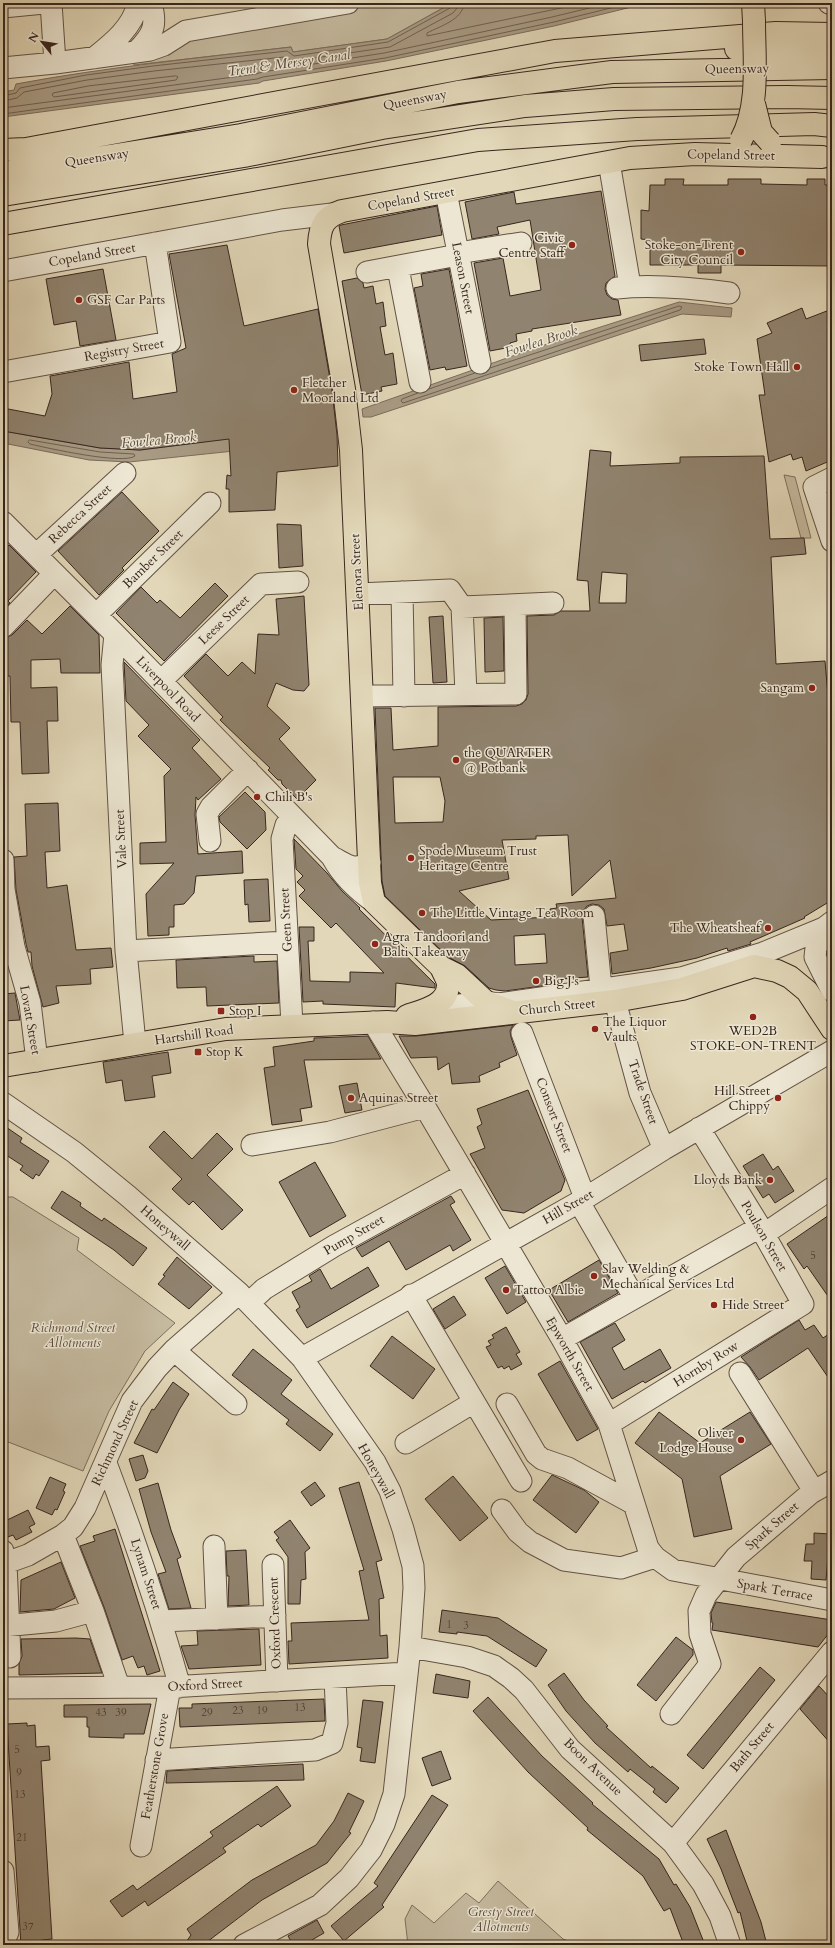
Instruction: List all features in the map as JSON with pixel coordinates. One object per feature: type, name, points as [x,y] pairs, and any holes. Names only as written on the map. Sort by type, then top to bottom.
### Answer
[{"type":"main road","points":[[754,12],[754,103],[761,132],[770,142],[788,150],[827,158]]},
{"type":"main road","points":[[3,150],[26,149],[555,51],[776,33],[832,34]]},
{"type":"main road","points":[[680,41],[737,49],[832,55]]},
{"type":"main road","name":"Queensway","points":[[3,173],[241,135],[458,92],[612,72],[832,68]]},
{"type":"main road","name":"Queensway","points":[[3,196],[244,156],[382,128],[525,106],[622,99],[786,97],[832,98]]},
{"type":"main road","points":[[695,154],[732,149],[741,140],[746,131],[754,103]]},
{"type":"main road","points":[[557,104],[832,110]]},
{"type":"main road","points":[[3,224],[478,140],[637,129],[814,124],[832,126]]},
{"type":"main road","name":"Copeland Street","points":[[332,214],[630,158],[695,154],[827,158]]},
{"type":"main road","name":"Elenora Street","points":[[332,214],[324,222],[320,233],[319,244],[344,390],[351,450],[370,883],[374,902]]},
{"type":"main road","name":"Liverpool Road","points":[[374,902],[441,967],[457,975],[486,1002]]},
{"type":"main road","points":[[754,966],[776,971],[790,977],[807,991],[832,1029]]},
{"type":"main road","name":"Church Street","points":[[486,1002],[513,1012],[614,994],[682,989],[754,966]]},
{"type":"main road","name":"Liverpool Road","points":[[433,1008],[444,996],[448,986],[441,967]]},
{"type":"main road","name":"Hartshill Road","points":[[380,1022],[433,1008]]},
{"type":"main road","name":"Hartshill Road","points":[[3,1066],[226,1029],[380,1022],[415,1024],[513,1012]]},
{"type":"street","points":[[3,7],[44,3]]},
{"type":"street","points":[[51,3],[55,64]]},
{"type":"street","points":[[94,58],[113,44],[132,18],[138,3]]},
{"type":"street","points":[[116,55],[128,46],[142,27],[148,14],[150,3]]},
{"type":"street","points":[[138,50],[148,39],[155,25],[150,3]]},
{"type":"street","points":[[3,68],[55,64],[116,55],[138,50],[150,50],[164,45],[186,31],[348,3]]},
{"type":"street","points":[[609,162],[623,287],[698,289],[729,293]]},
{"type":"street","name":"Leason Street","points":[[446,192],[480,363]]},
{"type":"street","name":"Copeland Street","points":[[3,271],[282,220],[332,214]]},
{"type":"street","points":[[282,220],[301,227],[313,235],[319,244]]},
{"type":"street","name":"Registry Street","points":[[3,372],[170,342],[155,243]]},
{"type":"street","points":[[367,272],[398,268],[458,254],[521,243]]},
{"type":"street","points":[[398,268],[420,382]]},
{"type":"street","name":"Rebecca Street","points":[[36,555],[125,473]]},
{"type":"street","points":[[832,478],[814,487],[832,541]]},
{"type":"street","name":"Bamber Street","points":[[96,614],[210,503]]},
{"type":"street","name":"Liverpool Road","points":[[3,522],[96,614],[332,856],[350,867],[360,868],[370,862]]},
{"type":"street","points":[[3,627],[54,574]]},
{"type":"street","name":"Leese Street","points":[[161,681],[261,584],[298,582]]},
{"type":"street","points":[[358,594],[450,590],[462,607],[466,693]]},
{"type":"street","points":[[402,592],[404,696]]},
{"type":"street","points":[[462,607],[552,603]]},
{"type":"street","points":[[362,696],[404,696],[466,693],[516,694],[515,605]]},
{"type":"street","name":"Vale Street","points":[[115,634],[112,665],[126,951],[135,1043]]},
{"type":"street","points":[[210,841],[207,814],[211,807],[248,770]]},
{"type":"street","name":"Geen Street","points":[[292,1025],[282,839],[286,825],[294,817]]},
{"type":"street","name":"Liverpool Road","points":[[332,856],[339,871],[358,891],[374,902]]},
{"type":"street","name":"Lovatt Street","points":[[3,860],[8,947],[30,1004],[37,1061]]},
{"type":"street","points":[[594,916],[601,988],[614,994]]},
{"type":"street","name":"Church Street","points":[[486,1002],[499,1004],[614,994],[688,976],[763,953],[824,928],[829,930]]},
{"type":"street","points":[[829,930],[816,948],[815,957],[832,991]]},
{"type":"street","name":"Church Street","points":[[754,966],[829,930]]},
{"type":"street","points":[[126,951],[287,942]]},
{"type":"street","name":"Trade Street","points":[[614,994],[640,1093],[664,1149]]},
{"type":"street","points":[[433,1008],[486,1002]]},
{"type":"street","name":"Epworth Street","points":[[380,1022],[425,1107],[562,1339],[609,1424],[648,1548],[655,1557],[673,1570],[719,1580]]},
{"type":"street","name":"Consort Street","points":[[522,1033],[582,1200],[634,1297]]},
{"type":"street","name":"Hill Street","points":[[302,1358],[411,1294],[582,1200],[699,1128],[832,1051]]},
{"type":"street","name":"Honeywall","points":[[3,1103],[74,1152],[128,1196],[244,1298],[302,1358],[375,1462],[390,1491],[413,1566],[414,1588],[410,1647],[394,1794],[384,1824],[371,1850],[349,1878],[320,1905],[244,1945]]},
{"type":"street","points":[[252,1145],[330,1132],[425,1107]]},
{"type":"street","name":"Poulson Street","points":[[699,1128],[762,1231],[803,1304]]},
{"type":"street","name":"Pump Street","points":[[244,1298],[264,1290],[334,1246],[465,1174]]},
{"type":"street","points":[[562,1339],[634,1297],[762,1231],[832,1188]]},
{"type":"street","points":[[411,1294],[521,1481]]},
{"type":"street","name":"Richmond Street","points":[[4,1559],[28,1555],[63,1535],[73,1527],[85,1508],[132,1401],[157,1368],[174,1350],[244,1298]]},
{"type":"street","name":"Hornby Row","points":[[609,1424],[803,1304]]},
{"type":"street","points":[[174,1350],[236,1404]]},
{"type":"street","points":[[740,1372],[814,1491]]},
{"type":"street","points":[[406,1443],[474,1402]]},
{"type":"street","points":[[507,1404],[536,1454],[542,1459],[568,1468],[634,1504]]},
{"type":"street","name":"Lynam Street","points":[[106,1463],[135,1538],[162,1621],[175,1687]]},
{"type":"street","name":"Spark Street","points":[[670,1714],[710,1664],[700,1634],[699,1611],[706,1595],[736,1557],[814,1491],[832,1481]]},
{"type":"street","points":[[502,1510],[518,1532],[530,1542],[564,1560],[621,1568],[655,1557]]},
{"type":"street","points":[[63,1535],[93,1611],[119,1687]]},
{"type":"street","points":[[214,1546],[217,1618]]},
{"type":"street","points":[[4,1559],[6,1626],[10,1657]]},
{"type":"street","name":"Oxford Crescent","points":[[273,1565],[277,1681]]},
{"type":"street","name":"Spark Terrace","points":[[719,1580],[832,1600]]},
{"type":"street","points":[[6,1626],[56,1621],[93,1611]]},
{"type":"street","points":[[162,1621],[275,1616]]},
{"type":"street","name":"Boon Avenue","points":[[410,1647],[467,1657],[494,1666],[511,1678],[524,1690],[570,1749],[673,1843],[703,1884],[720,1916],[730,1945]]},
{"type":"street","name":"Bath Street","points":[[673,1843],[828,1664]]},
{"type":"street","name":"Oxford Street","points":[[3,1688],[175,1687],[407,1673]]},
{"type":"street","points":[[156,1760],[315,1750],[332,1743],[337,1724],[335,1678]]},
{"type":"street","name":"Featherstone Grove","points":[[138,1835],[175,1687]]},
{"type":"street","points":[[3,1871],[8,1932],[4,1942]]},
{"type":"green space","points":[[375,3],[452,3],[387,39],[293,52],[291,47],[134,65],[133,60],[207,30]]},
{"type":"green space","points":[[784,475],[795,477],[811,538],[801,538]]},
{"type":"green space","name":"Richmond Street Allotments","points":[[3,1197],[13,1197],[79,1238],[77,1250],[175,1323],[145,1351],[109,1411],[83,1471],[3,1440]]},
{"type":"green space","name":"Gresty Street Allotments","points":[[498,1881],[563,1939],[579,1945],[408,1945],[405,1919],[412,1905],[434,1923],[466,1893],[479,1903]]},
{"type":"water","name":"Trent & Mersey Canal","points":[[452,3],[648,3],[554,26],[386,61],[263,81],[259,83],[3,117],[3,92],[14,90],[16,84],[188,59],[291,47],[293,52],[387,39]]},
{"type":"water","points":[[679,302],[732,308],[731,317],[682,314],[371,417],[363,417],[362,409],[544,345]]},
{"type":"water","points":[[3,431],[100,448],[140,450],[233,438],[234,451],[129,462],[89,460],[3,443]]},
{"type":"building","name":"Stoke-on-Trent City Council","points":[[665,179],[684,179],[683,185],[728,185],[728,179],[761,179],[761,184],[807,185],[807,179],[825,179],[825,185],[832,185],[832,266],[721,265],[721,273],[698,273],[698,265],[650,265],[650,240],[641,239],[641,210],[649,211],[650,185],[665,185]]},
{"type":"building","name":"Civic Centre Staff","points":[[601,191],[615,276],[606,283],[605,289],[607,295],[612,299],[618,300],[621,315],[532,329],[532,331],[516,334],[517,341],[510,343],[511,347],[490,351],[474,263],[503,258],[510,296],[541,290],[530,220],[497,227],[499,234],[472,239],[465,202],[514,192],[516,204]]},
{"type":"building","points":[[437,206],[442,235],[344,253],[339,226]]},
{"type":"building","points":[[227,245],[244,326],[318,309],[332,391],[337,435],[338,466],[277,472],[275,510],[229,512],[229,489],[226,489],[227,475],[231,476],[229,439],[140,450],[100,448],[3,431],[3,408],[45,416],[52,394],[50,376],[129,362],[133,399],[177,392],[172,354],[186,348],[169,254]]},
{"type":"building","name":"GSF Car Parts","points":[[103,269],[116,340],[80,346],[76,321],[54,325],[46,279]]},
{"type":"building","points":[[449,269],[467,366],[446,370],[445,367],[430,370],[414,288],[423,286],[421,274]]},
{"type":"building","points":[[357,278],[363,283],[364,288],[373,286],[376,304],[383,302],[386,326],[380,327],[385,355],[393,353],[397,384],[381,387],[382,391],[362,395],[342,281]]},
{"type":"building","name":"Stoke Town Hall","points":[[802,308],[806,319],[832,309],[832,460],[806,471],[802,457],[793,460],[791,454],[769,462],[759,395],[765,395],[757,339],[772,333],[767,323]]},
{"type":"building","points":[[704,339],[706,354],[641,361],[639,345]]},
{"type":"building","points":[[590,450],[611,452],[610,466],[680,463],[680,457],[764,456],[770,539],[804,538],[806,554],[771,557],[776,664],[825,661],[832,743],[832,900],[804,917],[805,918],[750,942],[751,944],[728,951],[727,948],[697,958],[651,968],[612,974],[610,953],[628,950],[624,924],[607,926],[604,909],[599,905],[592,904],[587,906],[583,911],[582,917],[588,977],[549,980],[549,985],[505,991],[496,990],[489,988],[465,966],[448,957],[385,896],[382,881],[375,708],[391,708],[393,750],[438,746],[438,707],[516,706],[522,704],[526,700],[528,694],[527,616],[554,615],[561,611],[590,611],[588,581],[577,580]],"holes":[[[602,572],[627,574],[626,603],[599,603]],[[393,777],[440,777],[445,801],[443,822],[395,823]],[[568,835],[572,896],[610,860],[616,898],[556,904],[557,908],[550,909],[551,917],[491,920],[459,891],[509,879],[502,840],[536,839],[536,836]],[[545,934],[547,963],[515,965],[514,936]]]},
{"type":"building","points":[[122,492],[159,531],[122,568],[124,570],[99,595],[58,551]]},
{"type":"building","points":[[277,524],[301,525],[303,566],[279,568]]},
{"type":"building","points":[[9,545],[36,572],[8,601],[10,603],[3,610],[3,550]]},
{"type":"building","points":[[215,583],[228,596],[164,661],[116,613],[141,587],[157,603],[160,600],[180,618]]},
{"type":"building","points":[[304,596],[309,685],[304,691],[293,690],[276,683],[267,706],[290,728],[279,739],[316,780],[297,799],[282,784],[281,780],[278,780],[268,770],[270,768],[220,720],[223,717],[184,676],[206,654],[228,676],[242,662],[255,674],[258,634],[279,635],[276,599]]},
{"type":"building","points":[[70,606],[99,635],[100,673],[61,673],[60,659],[31,660],[31,688],[57,687],[58,721],[47,721],[49,773],[22,774],[20,722],[11,722],[10,676],[3,676],[3,639],[12,635],[27,620],[42,634]]},
{"type":"building","points":[[443,616],[447,682],[433,683],[429,617]]},
{"type":"building","points":[[503,617],[504,671],[485,672],[484,618]]},
{"type":"building","points":[[124,662],[200,740],[192,748],[221,779],[198,800],[196,797],[195,815],[198,854],[242,851],[243,873],[196,876],[194,893],[184,904],[174,905],[174,927],[169,927],[169,935],[148,936],[146,894],[174,863],[140,864],[140,843],[166,842],[164,776],[171,769],[138,736],[149,725],[126,701]]},
{"type":"building","points":[[245,792],[265,812],[266,830],[247,849],[220,822],[219,817]]},
{"type":"building","points":[[58,803],[60,851],[45,852],[47,888],[67,885],[76,950],[111,948],[113,967],[90,969],[91,984],[56,986],[59,1003],[43,1007],[32,966],[31,952],[28,952],[26,944],[16,890],[14,857],[27,856],[25,804]]},
{"type":"building","points":[[294,839],[342,891],[360,908],[359,909],[435,984],[435,988],[396,983],[395,1007],[323,1004],[323,1001],[303,1002],[299,927],[314,927],[314,941],[308,941],[310,981],[350,982],[350,972],[384,973],[336,923],[331,928],[299,896],[305,890],[297,882],[303,876],[296,869]]},
{"type":"building","points":[[268,879],[270,921],[249,922],[248,904],[245,905],[244,880]]},
{"type":"building","points":[[254,956],[254,962],[277,961],[279,1003],[207,1006],[206,987],[177,988],[176,960]]},
{"type":"building","points":[[15,993],[20,1020],[3,1021],[3,994]]},
{"type":"building","points":[[513,1025],[510,1031],[517,1055],[499,1063],[500,1067],[479,1076],[480,1082],[452,1084],[449,1063],[438,1070],[437,1057],[411,1058],[399,1036],[416,1036]]},
{"type":"building","points":[[368,1036],[381,1059],[304,1060],[312,1107],[300,1109],[302,1121],[272,1125],[264,1068],[275,1066],[273,1047],[314,1041],[314,1038]]},
{"type":"building","points":[[168,1052],[171,1073],[152,1076],[155,1097],[125,1101],[122,1080],[106,1083],[103,1062]]},
{"type":"building","name":"Aquinas Street","points":[[357,1083],[362,1110],[345,1113],[339,1086]]},
{"type":"building","points":[[528,1090],[565,1180],[561,1191],[524,1213],[502,1210],[470,1154],[485,1148],[477,1127],[482,1124],[477,1109]]},
{"type":"building","points":[[3,1125],[22,1138],[20,1142],[49,1161],[39,1176],[36,1174],[33,1179],[20,1170],[23,1166],[3,1153]]},
{"type":"building","points":[[164,1131],[192,1159],[217,1133],[233,1149],[207,1175],[243,1210],[222,1230],[193,1201],[189,1205],[172,1189],[182,1179],[149,1147]]},
{"type":"building","name":"Lloyds Bank","points":[[763,1154],[773,1170],[778,1166],[794,1191],[775,1203],[769,1194],[763,1198],[743,1166]]},
{"type":"building","points":[[315,1162],[346,1216],[310,1237],[279,1182]]},
{"type":"building","points":[[62,1191],[81,1203],[80,1206],[102,1221],[104,1218],[147,1248],[133,1266],[114,1250],[51,1208]]},
{"type":"building","points":[[451,1196],[455,1202],[450,1205],[471,1240],[453,1251],[450,1245],[406,1270],[389,1241],[362,1257],[356,1248]]},
{"type":"building","points":[[832,1213],[832,1302],[807,1266],[804,1269],[787,1244]]},
{"type":"building","points":[[177,1257],[212,1287],[189,1309],[158,1284]]},
{"type":"building","name":"Slav Welding & Mechanical Services Ltd","points":[[599,1260],[618,1293],[568,1322],[549,1290]]},
{"type":"building","name":"Tattoo Albie","points":[[505,1266],[526,1302],[507,1314],[485,1278]]},
{"type":"building","points":[[368,1267],[379,1286],[307,1328],[296,1310],[300,1307],[292,1292],[312,1281],[309,1276],[320,1269],[331,1289]]},
{"type":"building","points":[[454,1296],[466,1315],[445,1329],[433,1309]]},
{"type":"building","points":[[799,1320],[805,1330],[814,1325],[823,1338],[832,1332],[832,1383],[808,1348],[759,1380],[741,1357]]},
{"type":"building","points":[[615,1323],[625,1340],[612,1348],[624,1370],[660,1349],[671,1368],[645,1383],[643,1381],[612,1399],[580,1342]]},
{"type":"building","points":[[506,1327],[520,1352],[516,1354],[522,1364],[511,1370],[509,1366],[504,1369],[502,1366],[498,1368],[486,1347],[491,1345],[488,1341],[494,1338],[492,1335]]},
{"type":"building","points":[[392,1336],[435,1369],[413,1399],[370,1366]]},
{"type":"building","points":[[253,1349],[292,1380],[281,1394],[333,1434],[320,1451],[286,1424],[289,1420],[232,1375]]},
{"type":"building","points":[[560,1361],[598,1429],[577,1441],[538,1374]]},
{"type":"building","points":[[173,1382],[189,1394],[157,1453],[134,1443],[152,1409],[154,1410]]},
{"type":"building","points":[[659,1412],[700,1443],[750,1412],[771,1444],[720,1476],[732,1529],[694,1537],[682,1479],[635,1443]]},
{"type":"building","points":[[143,1455],[148,1471],[145,1478],[136,1481],[129,1459]]},
{"type":"building","points":[[552,1475],[584,1490],[599,1502],[576,1533],[533,1500]]},
{"type":"building","points":[[453,1476],[488,1518],[460,1541],[425,1499]]},
{"type":"building","points":[[50,1477],[66,1484],[63,1491],[65,1492],[57,1510],[55,1509],[52,1515],[36,1508]]},
{"type":"building","points":[[315,1482],[325,1496],[311,1506],[301,1492]]},
{"type":"building","points":[[359,1482],[382,1560],[376,1562],[384,1598],[379,1599],[380,1636],[387,1635],[388,1658],[289,1664],[288,1641],[292,1641],[291,1623],[369,1620],[359,1571],[364,1570],[339,1488]]},
{"type":"building","points":[[158,1483],[171,1530],[181,1557],[177,1559],[191,1608],[169,1609],[158,1574],[166,1572],[151,1532],[139,1489]]},
{"type":"building","points":[[28,1510],[35,1524],[29,1527],[32,1532],[16,1540],[13,1535],[8,1537],[3,1526],[3,1522]]},
{"type":"building","points":[[290,1520],[310,1548],[305,1552],[306,1579],[301,1580],[300,1604],[288,1604],[288,1557],[276,1540],[279,1538],[274,1532]]},
{"type":"building","points":[[115,1529],[160,1671],[147,1675],[144,1666],[138,1668],[133,1656],[122,1660],[104,1607],[80,1546],[95,1541],[93,1536]]},
{"type":"building","points":[[814,1533],[830,1534],[826,1580],[811,1579],[812,1561],[804,1561],[806,1544],[814,1544]]},
{"type":"building","points":[[246,1550],[249,1605],[228,1606],[229,1576],[227,1576],[226,1551]]},
{"type":"building","points":[[61,1562],[75,1598],[54,1609],[20,1612],[21,1580]]},
{"type":"building","points":[[716,1602],[832,1620],[829,1633],[818,1647],[712,1630],[713,1623],[711,1613]]},
{"type":"building","points":[[442,1610],[498,1618],[547,1650],[536,1667],[487,1636],[457,1632],[457,1634],[439,1632]]},
{"type":"building","points":[[259,1629],[261,1665],[189,1669],[181,1646],[198,1645],[197,1631]]},
{"type":"building","points":[[676,1637],[693,1650],[693,1655],[656,1701],[637,1685]]},
{"type":"building","points":[[21,1639],[90,1639],[102,1673],[19,1675],[19,1664],[22,1656]]},
{"type":"building","points":[[760,1667],[775,1680],[703,1769],[687,1755]]},
{"type":"building","points":[[564,1673],[584,1700],[608,1726],[606,1727],[651,1768],[652,1766],[679,1788],[666,1803],[653,1792],[655,1789],[630,1769],[628,1772],[595,1743],[566,1711],[548,1685]]},
{"type":"building","points":[[436,1674],[470,1681],[468,1698],[433,1693]]},
{"type":"building","points":[[819,1686],[832,1700],[832,1745],[800,1709]]},
{"type":"building","points":[[488,1697],[542,1756],[593,1803],[592,1804],[659,1859],[674,1885],[676,1884],[690,1907],[705,1945],[684,1945],[670,1908],[664,1911],[643,1876],[587,1830],[588,1828],[528,1772],[473,1711]]},
{"type":"building","points":[[324,1699],[325,1721],[180,1727],[179,1708],[192,1708],[192,1704]]},
{"type":"building","points":[[363,1700],[383,1702],[375,1763],[360,1761],[362,1748],[357,1747]]},
{"type":"building","points":[[151,1704],[144,1734],[124,1734],[124,1738],[89,1737],[87,1717],[64,1717],[64,1705]]},
{"type":"building","points":[[27,1723],[27,1726],[35,1725],[36,1747],[49,1746],[50,1760],[41,1761],[52,1939],[42,1940],[42,1945],[21,1945],[7,1724]]},
{"type":"building","points":[[441,1751],[451,1779],[432,1786],[422,1758]]},
{"type":"building","points":[[303,1764],[304,1780],[166,1783],[167,1771]]},
{"type":"building","points":[[277,1786],[291,1806],[261,1827],[258,1824],[223,1848],[226,1852],[148,1906],[145,1901],[122,1917],[110,1901],[133,1885],[137,1890],[213,1836],[210,1832]]},
{"type":"building","points":[[348,1793],[364,1801],[349,1832],[351,1833],[327,1863],[262,1900],[203,1945],[184,1945],[191,1935],[187,1929],[252,1880],[316,1845],[334,1821]]},
{"type":"building","points":[[432,1795],[448,1805],[382,1905],[384,1907],[344,1941],[331,1926],[378,1886],[374,1883]]},
{"type":"building","points":[[726,1830],[761,1922],[767,1945],[748,1945],[740,1912],[738,1913],[721,1869],[707,1839]]},
{"type":"building","points":[[317,1920],[324,1933],[303,1945],[293,1945],[288,1936]]},
{"type":"place","name":"Civic Centre Staff","points":[[572,245]]},
{"type":"place","name":"Stoke-on-Trent City Council","points":[[741,252]]},
{"type":"place","name":"GSF Car Parts","points":[[79,300]]},
{"type":"place","name":"Stoke Town Hall","points":[[797,367]]},
{"type":"place","name":"Fletcher Moorland Ltd","points":[[294,390]]},
{"type":"place","name":"Sangam","points":[[812,688]]},
{"type":"place","name":"the QUARTER @ Potbank","points":[[456,760]]},
{"type":"place","name":"Chili B's","points":[[257,797]]},
{"type":"place","name":"Spode Museum Trust Heritage Centre","points":[[411,858]]},
{"type":"place","name":"The Little Vintage Tea Room","points":[[422,913]]},
{"type":"place","name":"The Wheatsheaf","points":[[768,928]]},
{"type":"place","name":"Agra Tandoori and Balti Takeaway","points":[[375,944]]},
{"type":"place","name":"Big J's","points":[[536,981]]},
{"type":"place","name":"Stop I","points":[[221,1011]]},
{"type":"place","name":"WED2B STOKE-ON-TRENT","points":[[753,1017]]},
{"type":"place","name":"The Liquor Vaults","points":[[595,1029]]},
{"type":"place","name":"Stop K","points":[[198,1052]]},
{"type":"place","name":"Aquinas Street","points":[[351,1098]]},
{"type":"place","name":"Hill Street Chippy","points":[[778,1098]]},
{"type":"place","name":"Lloyds Bank","points":[[770,1180]]},
{"type":"place","name":"Slav Welding & Mechanical Services Ltd","points":[[594,1276]]},
{"type":"place","name":"Tattoo Albie","points":[[506,1290]]},
{"type":"place","name":"Hide Street","points":[[714,1305]]},
{"type":"place","name":"Oliver Lodge House","points":[[741,1440]]},
{"type":"water label","name":"Fowlea Brook","points":[[541,341]]},
{"type":"water label","name":"Fowlea Brook","points":[[159,440]]}]
